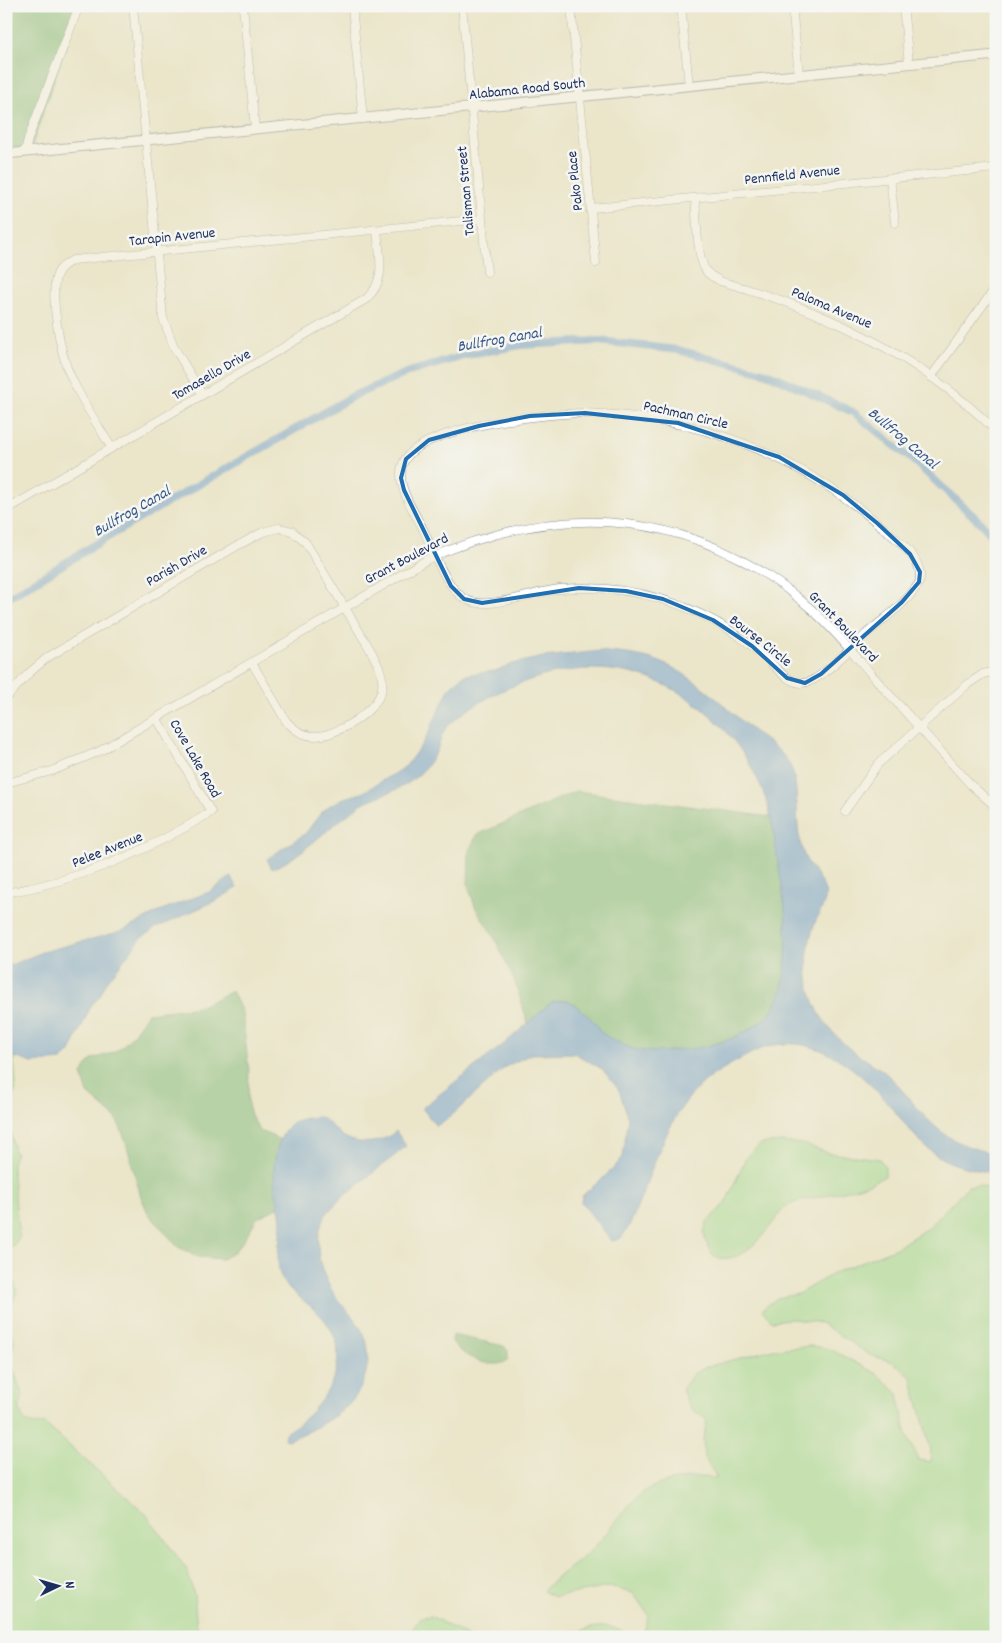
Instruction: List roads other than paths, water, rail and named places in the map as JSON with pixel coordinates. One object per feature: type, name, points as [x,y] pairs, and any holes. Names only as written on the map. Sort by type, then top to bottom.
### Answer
[{"type":"street","points":[[25,152],[28,139],[79,6]]},
{"type":"street","points":[[133,6],[155,251],[166,328],[174,347],[202,394]]},
{"type":"street","points":[[243,6],[255,129]]},
{"type":"street","points":[[352,6],[364,118]]},
{"type":"street","name":"Talisman Street","points":[[462,6],[486,272]]},
{"type":"street","name":"Pako Place","points":[[571,6],[596,263]]},
{"type":"street","points":[[681,6],[689,86]]},
{"type":"street","points":[[792,6],[799,75]]},
{"type":"street","points":[[903,6],[909,64]]},
{"type":"street","name":"Alabama Road South","points":[[6,154],[996,55]]},
{"type":"street","name":"Pennfield Avenue","points":[[591,208],[996,168]]},
{"type":"street","points":[[890,178],[895,223]]},
{"type":"street","name":"Paloma Avenue","points":[[695,198],[702,262],[708,273],[720,281],[762,293],[831,318],[880,344],[931,376],[996,431]]},
{"type":"street","name":"Tarapin Avenue","points":[[111,447],[70,375],[57,320],[56,278],[59,270],[73,260],[481,219]]},
{"type":"street","name":"Tomasello Drive","points":[[6,510],[374,292],[379,284],[381,272],[377,230]]},
{"type":"street","points":[[931,376],[995,291]]},
{"type":"street","name":"Pachman Circle","points":[[436,556],[407,499],[401,478],[406,459],[420,445],[479,426],[530,416],[585,413],[615,414],[678,423],[746,444],[806,472],[843,495],[870,517],[914,559],[920,572],[920,582],[915,590],[849,649]]},
{"type":"street","name":"Grant Boulevard","points":[[6,783],[35,776],[83,759],[157,719],[344,608],[436,556],[497,532],[549,523],[613,522],[656,529],[704,544],[736,557],[769,576],[810,608],[971,785],[996,807]]},
{"type":"street","name":"Parish Drive","points":[[6,698],[28,673],[48,657],[270,528],[292,531],[306,543],[344,608]]},
{"type":"street","name":"Bourse Circle","points":[[436,556],[451,586],[464,599],[472,602],[492,602],[556,589],[579,588],[626,591],[663,599],[704,616],[731,631],[764,656],[787,678],[797,683],[813,680],[849,649]]},
{"type":"street","points":[[252,663],[276,704],[293,728],[303,734],[322,735],[355,720],[375,704],[382,688],[382,678],[371,651],[344,608]]},
{"type":"street","points":[[845,811],[878,764],[968,684],[983,674],[996,671]]},
{"type":"street","name":"Cove Lake Road","points":[[157,719],[211,812]]},
{"type":"street","name":"Pelee Avenue","points":[[6,893],[48,885],[106,866],[169,837],[211,812]]},
{"type":"water","points":[[600,651],[646,657],[681,672],[707,691],[786,758],[795,780],[799,833],[804,855],[821,882],[826,895],[812,933],[807,963],[811,994],[818,1011],[827,1025],[845,1045],[888,1075],[926,1117],[947,1136],[976,1149],[996,1154],[996,1174],[954,1164],[932,1152],[918,1139],[872,1086],[857,1072],[824,1051],[788,1044],[768,1047],[748,1055],[713,1075],[686,1102],[664,1140],[630,1224],[620,1239],[612,1241],[581,1202],[582,1196],[612,1170],[623,1157],[628,1118],[619,1090],[602,1069],[574,1053],[532,1054],[505,1067],[450,1117],[436,1126],[422,1108],[504,1044],[552,1002],[567,1000],[571,1002],[596,1024],[602,1033],[623,1045],[637,1050],[660,1052],[712,1045],[736,1037],[758,1024],[767,1016],[780,995],[786,963],[785,910],[768,806],[755,775],[738,747],[717,722],[692,701],[664,685],[634,674],[601,669],[567,671],[535,678],[487,698],[472,707],[447,727],[432,758],[422,772],[410,782],[361,804],[301,852],[272,869],[267,859],[306,833],[320,814],[329,806],[344,798],[362,793],[406,766],[425,740],[450,687],[464,675],[495,671],[512,664],[543,657]]},
{"type":"water","points":[[231,877],[237,888],[217,900],[156,928],[141,938],[106,983],[100,996],[91,1006],[70,1052],[62,1060],[32,1063],[6,1054],[6,967],[42,952],[122,931],[164,909],[209,892]]},
{"type":"water","points":[[320,1117],[344,1137],[352,1140],[359,1142],[375,1141],[390,1136],[396,1131],[406,1146],[349,1192],[324,1218],[320,1228],[318,1249],[322,1269],[330,1288],[364,1334],[368,1347],[368,1364],[361,1388],[347,1406],[323,1424],[288,1440],[284,1439],[285,1433],[313,1410],[324,1396],[332,1381],[337,1364],[337,1348],[332,1331],[315,1310],[287,1286],[280,1274],[278,1261],[281,1222],[274,1173],[277,1148],[284,1133],[294,1122]]},
{"type":"waterway","name":"Bullfrog Canal","points":[[6,599],[116,532],[355,395],[409,372],[467,355],[521,345],[599,341],[678,350],[767,373],[853,412],[915,462],[982,524],[996,540]]}]
